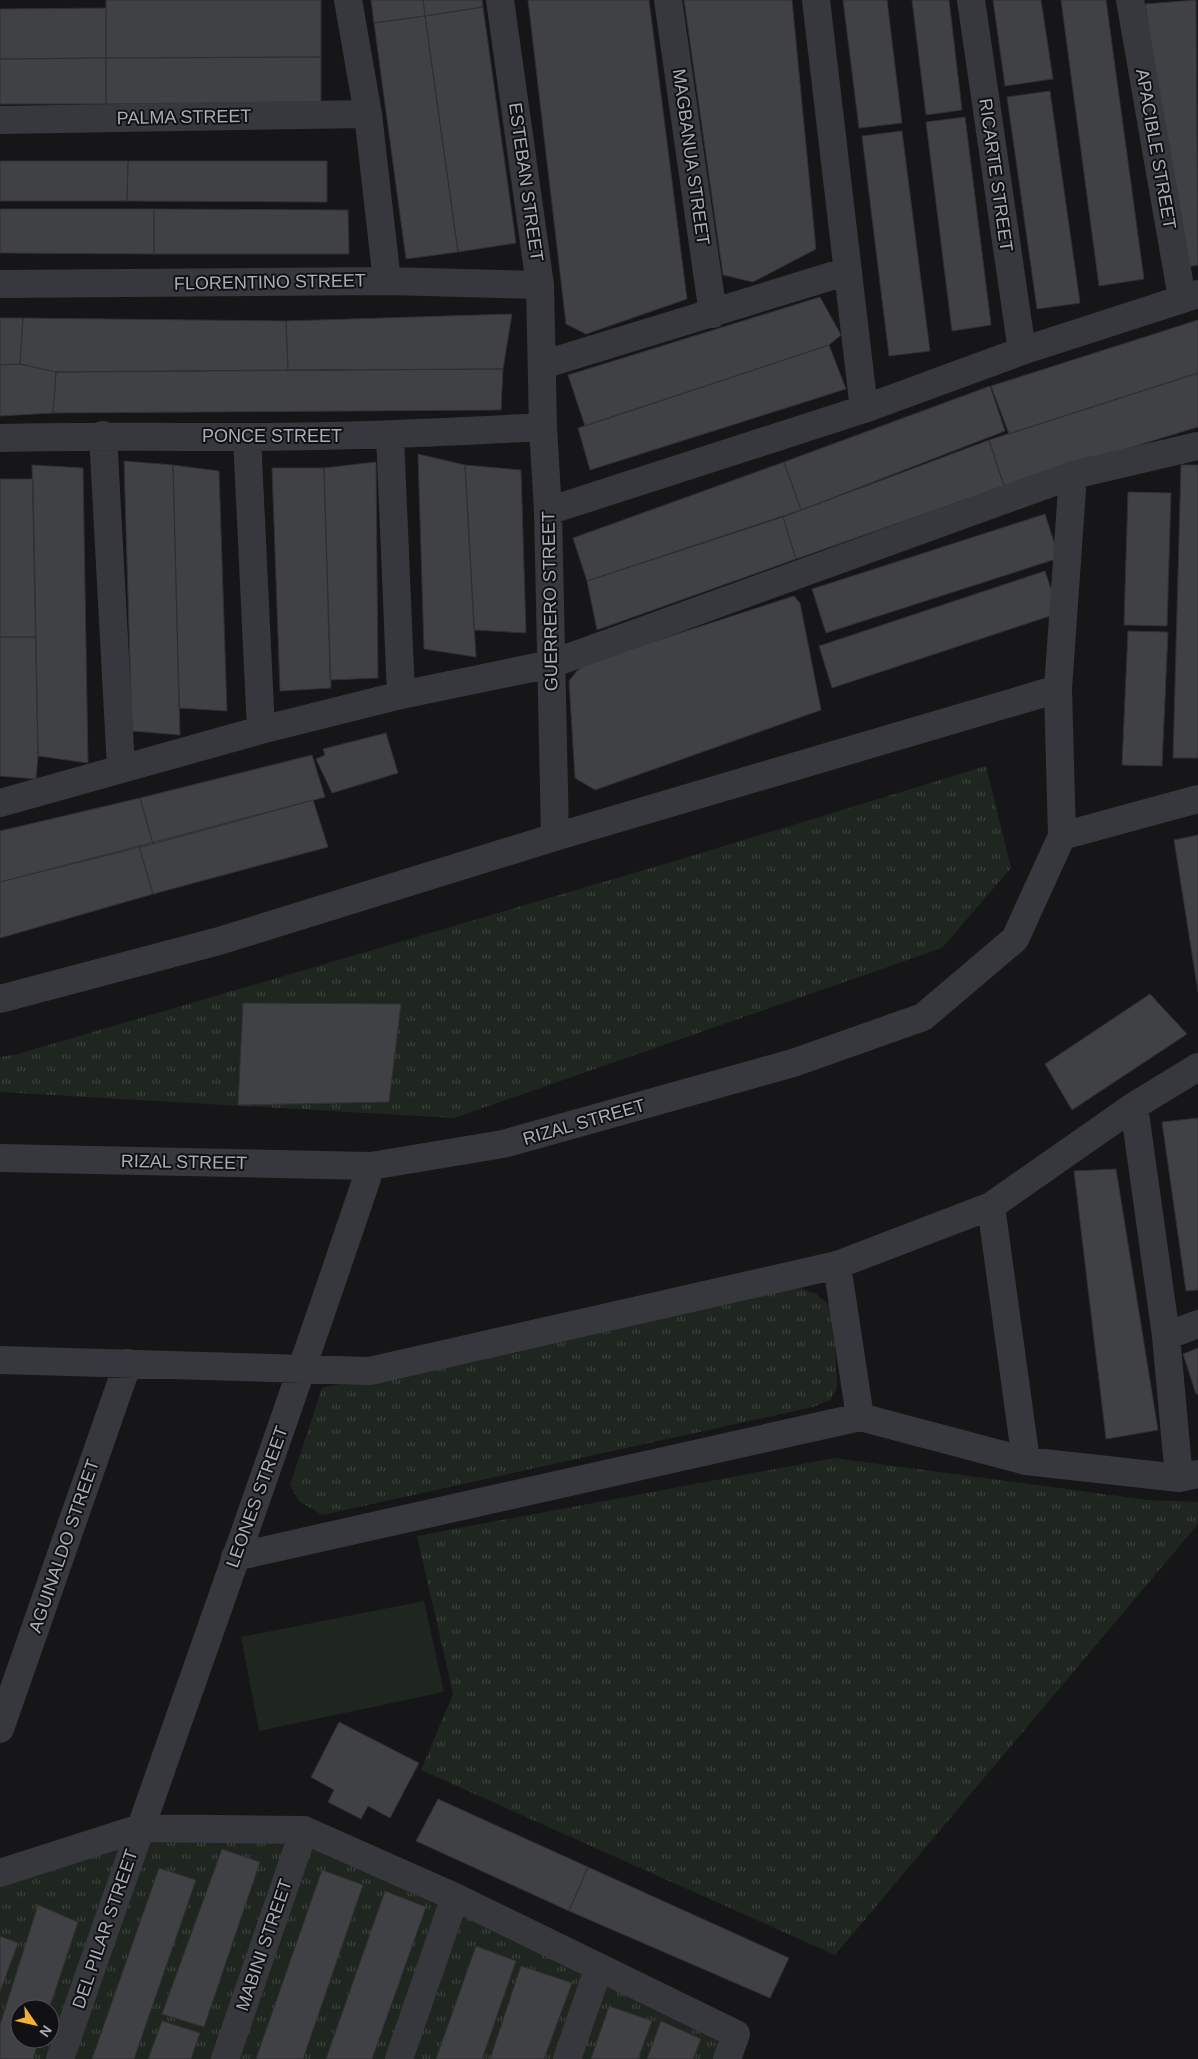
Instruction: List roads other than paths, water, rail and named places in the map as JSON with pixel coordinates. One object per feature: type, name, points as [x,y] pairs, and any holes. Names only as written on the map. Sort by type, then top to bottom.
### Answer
[{"type":"street","points":[[348,0],[368,114],[388,281]]},
{"type":"street","name":"ESTEBAN STREET","points":[[500,0],[540,285],[542,365]]},
{"type":"street","name":"MAGBANUA STREET","points":[[668,0],[713,314]]},
{"type":"street","points":[[816,0],[864,409]]},
{"type":"street","name":"RICARTE STREET","points":[[970,0],[1022,351]]},
{"type":"street","name":"APACIBLE STREET","points":[[1130,0],[1190,296]]},
{"type":"street","name":"PALMA STREET","points":[[0,120],[368,114]]},
{"type":"street","points":[[542,365],[848,271]]},
{"type":"street","name":"FLORENTINO STREET","points":[[0,284],[388,281],[540,285]]},
{"type":"street","points":[[548,511],[864,409],[1022,351],[1190,296]]},
{"type":"street","name":"GUERRERO STREET","points":[[542,365],[543,427],[548,511],[555,837]]},
{"type":"street","name":"PONCE STREET","points":[[0,438],[103,435],[247,437],[390,435],[543,427]]},
{"type":"street","points":[[103,435],[121,768]]},
{"type":"street","points":[[390,435],[401,695]]},
{"type":"street","points":[[247,437],[260,730]]},
{"type":"street","points":[[0,803],[260,730],[401,695],[551,664],[1073,475],[1198,446]]},
{"type":"street","points":[[1073,475],[1058,688],[1062,836],[1198,799]]},
{"type":"street","points":[[0,999],[220,941],[555,837],[1058,688]]},
{"type":"street","name":"RIZAL STREET","points":[[0,1158],[371,1166],[503,1144],[793,1063],[922,1017],[1015,939],[1062,836]]},
{"type":"street","points":[[0,1360],[128,1362],[370,1371],[837,1264],[991,1206],[1134,1106],[1198,1067]]},
{"type":"street","points":[[235,1557],[860,1417],[1026,1462],[1189,1476],[1166,1336],[1134,1106]]},
{"type":"street","name":"LEONES STREET","points":[[140,1828],[303,1370],[371,1166]]},
{"type":"street","points":[[991,1206],[1026,1462]]},
{"type":"street","points":[[837,1264],[860,1417]]},
{"type":"street","points":[[1166,1336],[1198,1324]]},
{"type":"street","name":"AGUINALDO STREET","points":[[0,1730],[128,1362]]},
{"type":"street","points":[[0,1873],[140,1828],[304,1830],[455,1897],[736,2034],[727,2059]]},
{"type":"street","name":"DEL PILAR STREET","points":[[60,2059],[140,1828]]},
{"type":"street","name":"MABINI STREET","points":[[224,2059],[304,1830]]},
{"type":"street","points":[[399,2059],[455,1897]]},
{"type":"street","points":[[567,2059],[599,1967]]}]
